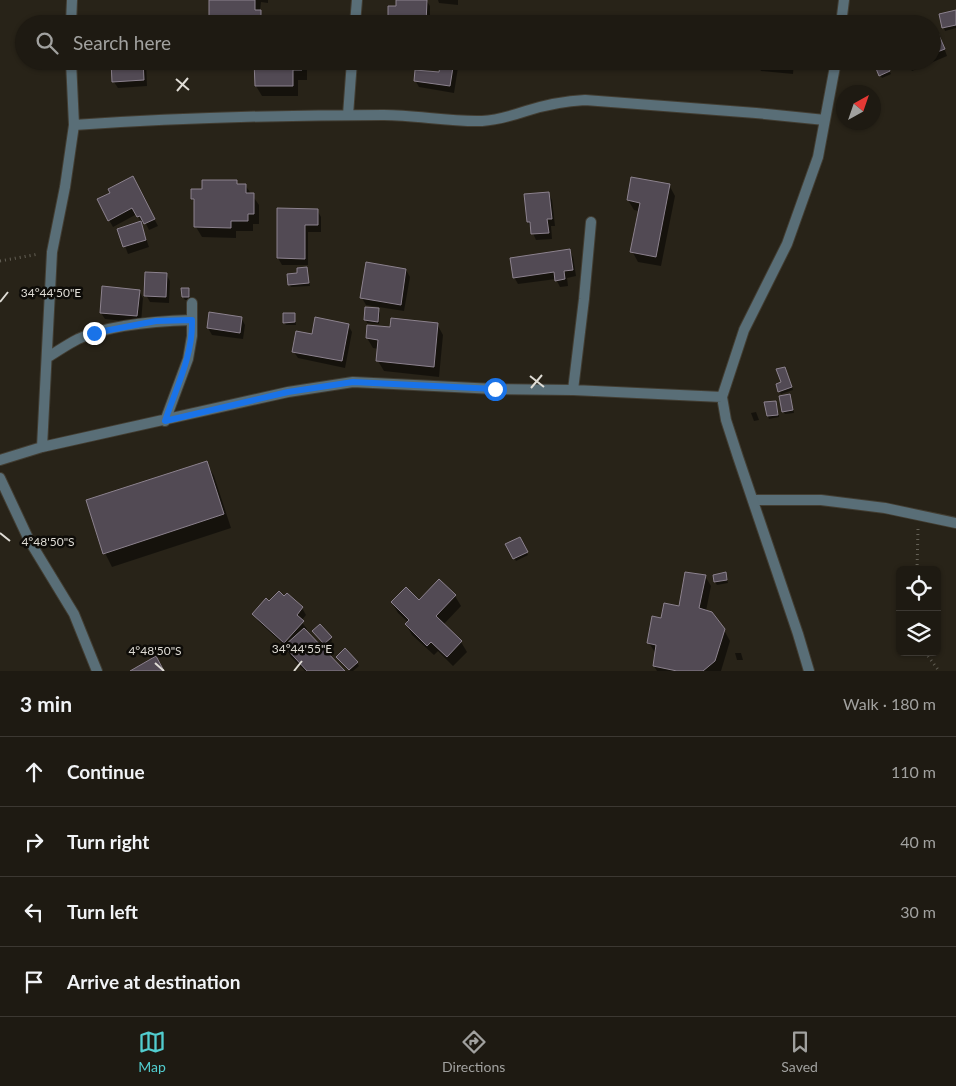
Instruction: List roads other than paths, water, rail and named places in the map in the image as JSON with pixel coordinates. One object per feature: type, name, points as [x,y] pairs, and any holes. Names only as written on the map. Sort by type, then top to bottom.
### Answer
[{"type":"street","points":[[71,15],[72,0]]},
{"type":"street","points":[[356,15],[357,0]]},
{"type":"street","points":[[842,15],[844,0]]},
{"type":"street","points":[[42,447],[52,252],[74,125],[71,70]]},
{"type":"street","points":[[348,115],[351,70]]},
{"type":"street","points":[[809,671],[732,438],[722,397],[744,330],[787,244],[818,157],[834,70]]},
{"type":"street","points":[[74,125],[171,119],[387,114],[481,121],[505,118],[565,101],[585,100],[748,112],[825,120]]},
{"type":"street","points":[[572,390],[584,299],[591,222]]},
{"type":"street","points":[[165,421],[188,359],[192,336],[192,303]]},
{"type":"street","points":[[48,357],[77,340],[94,333],[156,321],[192,320]]},
{"type":"street","points":[[0,460],[42,447],[288,392],[353,382],[722,397]]},
{"type":"street","points":[[0,478],[29,540],[74,614],[97,671]]},
{"type":"street","points":[[753,500],[821,500],[885,508],[956,523]]}]
